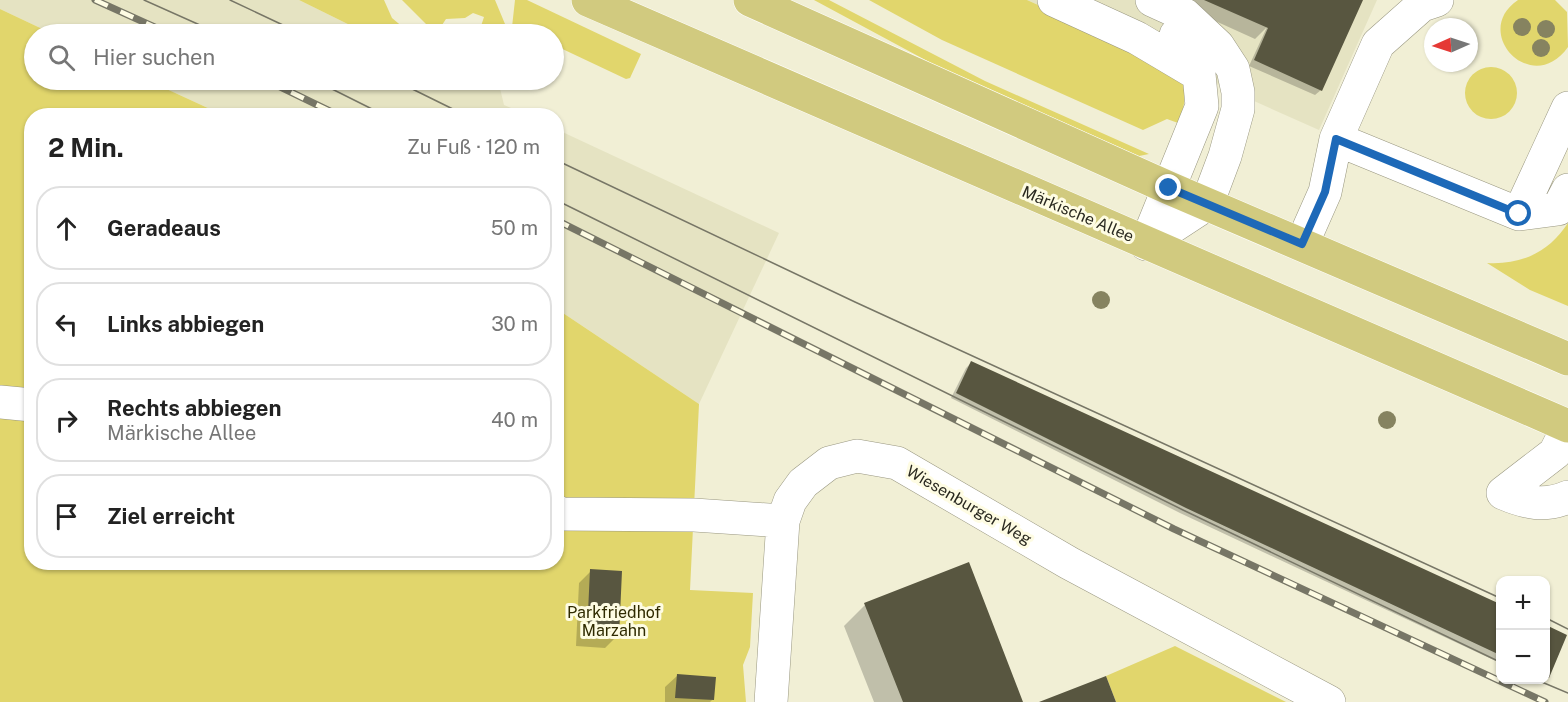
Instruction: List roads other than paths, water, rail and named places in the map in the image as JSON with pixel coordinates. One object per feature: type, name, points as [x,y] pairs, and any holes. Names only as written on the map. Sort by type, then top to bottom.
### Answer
[{"type":"main road","name":"Märkische Allee","points":[[588,0],[1568,426]]},
{"type":"main road","points":[[750,0],[1169,188],[1568,359]]},
{"type":"street","points":[[1054,0],[1137,38],[1199,74]]},
{"type":"street","points":[[1107,0],[1163,20],[1218,46],[1233,69],[1238,92],[1238,109],[1229,145],[1207,204],[1146,244]]},
{"type":"street","points":[[1302,244],[1325,192],[1336,139],[1378,44],[1422,5],[1437,0]]},
{"type":"street","points":[[1146,244],[1202,106],[1199,74],[1163,20]]},
{"type":"street","points":[[1519,214],[1568,108]]},
{"type":"street","points":[[1336,139],[1519,214],[1558,209],[1568,190]]},
{"type":"street","points":[[0,402],[24,404]]},
{"type":"street","points":[[1568,426],[1556,453],[1503,493],[1534,504],[1555,502],[1568,497]]},
{"type":"street","name":"Wiesenburger Weg","points":[[771,702],[783,521],[790,501],[803,483],[829,464],[857,456],[897,464],[1069,563],[1329,702]]},
{"type":"street","points":[[564,514],[694,515],[783,521]]},
{"type":"tram line","points":[[144,0],[198,24]]},
{"type":"tram line","points":[[230,0],[281,24]]},
{"type":"tram line","points":[[334,90],[370,108]]},
{"type":"tram line","points":[[414,90],[451,108]]},
{"type":"tram line","points":[[564,164],[855,302],[1496,596]]},
{"type":"tram line","points":[[564,204],[1183,510],[1496,660]]},
{"type":"tram line","points":[[1550,620],[1568,629]]},
{"type":"tram line","points":[[1547,684],[1568,693]]},
{"type":"railway","points":[[95,0],[148,24]]},
{"type":"railway","points":[[287,90],[324,108]]},
{"type":"railway","points":[[564,224],[1174,529],[1545,702]]},
{"type":"park label","name":"Parkfriedhof Marzahn","points":[[614,621]]}]
